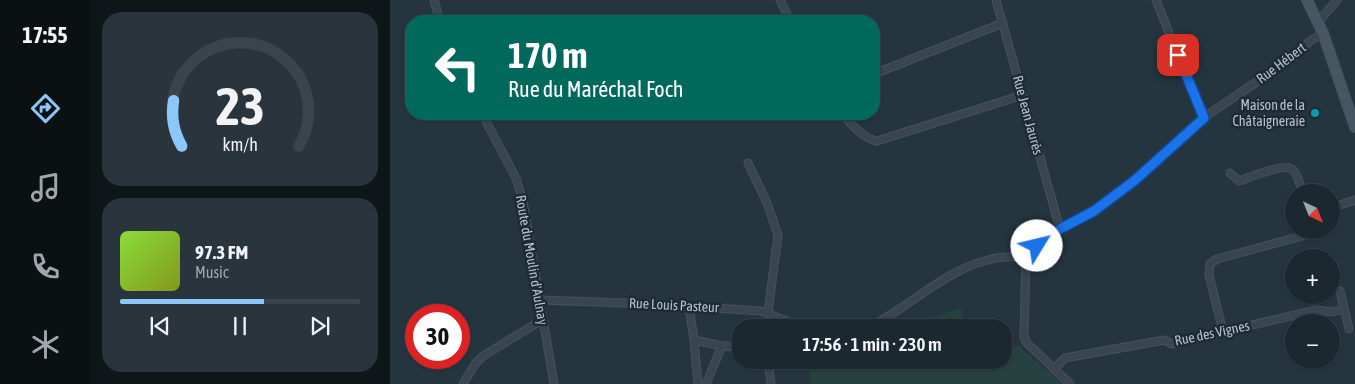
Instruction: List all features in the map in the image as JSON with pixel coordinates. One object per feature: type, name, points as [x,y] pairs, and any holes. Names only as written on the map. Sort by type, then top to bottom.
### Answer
[{"type":"street","points":[[434,0],[438,15]]},
{"type":"street","points":[[780,0],[787,15]]},
{"type":"street","name":"Rue Jean Jaurès","points":[[996,0],[1060,229]]},
{"type":"street","points":[[1156,0],[1204,118]]},
{"type":"street","points":[[1307,0],[1323,33],[1355,127]]},
{"type":"street","points":[[1318,22],[1337,0]]},
{"type":"street","points":[[880,72],[1003,23]]},
{"type":"street","name":"Rue Hébert","points":[[1026,256],[1060,229],[1094,211],[1134,181],[1204,118],[1294,56],[1310,41],[1323,33]]},
{"type":"street","points":[[847,120],[870,140],[877,141],[1023,95]]},
{"type":"street","name":"Route du Moulin d'Aulnay","points":[[485,120],[516,178],[528,223],[542,320],[554,384]]},
{"type":"street","points":[[748,163],[767,203],[778,235],[768,313]]},
{"type":"street","points":[[1230,173],[1239,181],[1281,168],[1290,168],[1295,172],[1300,184]]},
{"type":"street","points":[[1340,205],[1355,200]]},
{"type":"street","points":[[1223,331],[1209,275],[1210,264],[1217,260],[1291,239]]},
{"type":"street","points":[[881,319],[957,272],[987,260],[1026,256],[1024,337],[1027,343],[1070,384]]},
{"type":"street","points":[[1340,291],[1349,329]]},
{"type":"street","name":"Rue Louis Pasteur","points":[[540,300],[761,311],[782,319]]},
{"type":"street","points":[[689,306],[698,384]]},
{"type":"street","name":"Rue des Vignes","points":[[1054,369],[1065,358],[1164,340],[1172,344],[1316,310],[1332,312],[1344,309]]},
{"type":"street","points":[[463,384],[475,364],[483,356],[542,320]]},
{"type":"street","points":[[694,340],[732,347]]},
{"type":"street","points":[[706,384],[723,346]]},
{"type":"street","points":[[769,369],[770,384]]},
{"type":"green space","points":[[961,308],[963,319],[928,319]]},
{"type":"green space","points":[[1019,346],[1063,384],[811,384],[809,369],[1012,369],[1012,347]]},
{"type":"place","name":"Maison de la Châtaigneraie","points":[[1315,113]]},
{"type":"route","points":[[1037,246],[1060,229],[1094,211],[1134,181],[1204,118],[1193,96],[1178,55]]}]
